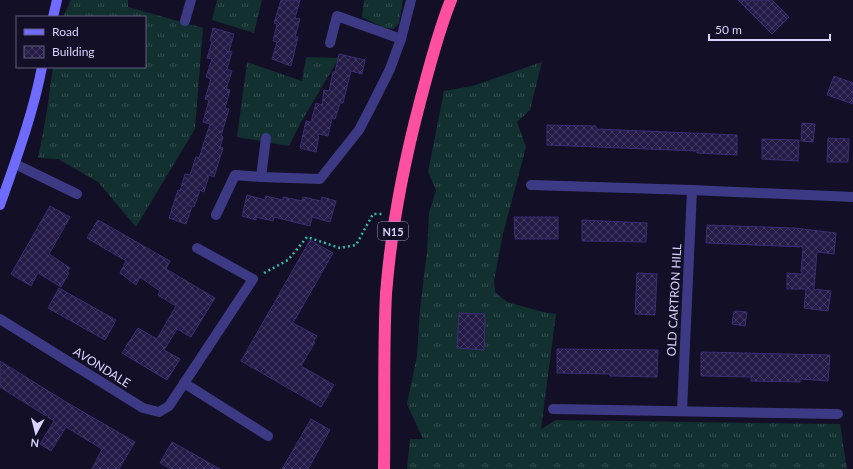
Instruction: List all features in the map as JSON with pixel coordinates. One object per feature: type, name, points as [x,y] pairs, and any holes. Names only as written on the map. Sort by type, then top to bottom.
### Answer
[{"type":"highway","name":"N15","points":[[384,469],[386,293],[396,210],[415,120],[433,51],[451,0]]},
{"type":"street","points":[[52,16],[57,0]]},
{"type":"street","points":[[185,21],[191,0]]},
{"type":"street","points":[[216,215],[235,175],[320,180],[359,130],[390,69],[402,39],[411,0]]},
{"type":"street","points":[[330,43],[337,16],[402,39]]},
{"type":"street","points":[[0,205],[15,164],[42,68]]},
{"type":"street","points":[[261,177],[266,138]]},
{"type":"street","points":[[15,164],[77,194]]},
{"type":"street","points":[[531,185],[853,197]]},
{"type":"street","name":"OLD CARTRON HILL","points":[[682,411],[692,190]]},
{"type":"street","points":[[197,248],[252,279]]},
{"type":"street","name":"AVONDALE","points":[[0,319],[143,408],[159,412],[169,406],[252,279]]},
{"type":"street","points":[[184,383],[268,436]]},
{"type":"street","points":[[553,409],[838,414]]},
{"type":"path","points":[[252,279],[288,260],[307,237],[340,248],[356,245],[373,214],[383,214],[396,210]]},
{"type":"green space","points":[[71,0],[128,0],[128,7],[203,28],[195,129],[136,227],[98,182],[58,159],[38,158],[53,68],[146,68],[146,16],[63,16]]},
{"type":"green space","points":[[217,0],[262,0],[254,33],[212,20]]},
{"type":"green space","points":[[364,0],[403,0],[399,23],[394,29],[384,28],[362,17]]},
{"type":"green space","points":[[306,57],[339,58],[300,124],[289,146],[237,137],[247,62],[302,81]]},
{"type":"green space","points":[[542,62],[530,110],[517,122],[526,147],[503,234],[494,281],[495,292],[507,302],[556,314],[541,429],[556,420],[840,424],[847,469],[407,469],[410,439],[423,439],[407,404],[417,356],[420,309],[427,252],[429,213],[436,190],[428,172],[444,91],[472,86]]},
{"type":"building","points":[[281,0],[300,0],[295,18],[300,19],[295,37],[298,37],[291,66],[272,59],[277,42],[273,41],[277,24],[274,23]]},
{"type":"building","points":[[738,0],[772,0],[789,17],[772,34]]},
{"type":"building","points":[[213,28],[234,34],[229,51],[232,52],[227,69],[232,71],[226,89],[230,90],[225,108],[229,109],[221,136],[223,137],[220,147],[223,148],[214,177],[209,175],[204,192],[200,190],[194,207],[192,206],[186,224],[169,218],[185,174],[190,175],[196,157],[199,158],[210,124],[203,122],[209,100],[205,99],[211,79],[206,77],[212,59],[207,58],[212,42],[210,41]]},
{"type":"building","points":[[339,54],[365,60],[362,74],[351,71],[343,103],[340,103],[335,119],[332,118],[328,136],[319,134],[316,152],[300,148],[306,121],[311,122],[316,103],[322,105],[324,90],[329,91]]},
{"type":"building","points":[[834,76],[853,83],[853,104],[827,95]]},
{"type":"building","points":[[802,123],[815,124],[813,142],[801,141]]},
{"type":"building","points":[[547,125],[596,126],[596,129],[737,135],[737,155],[697,153],[697,151],[547,145]]},
{"type":"building","points":[[828,138],[849,139],[848,162],[827,162]]},
{"type":"building","points":[[762,139],[799,140],[798,161],[762,159]]},
{"type":"building","points":[[247,195],[265,200],[266,196],[283,200],[283,197],[302,201],[303,197],[321,201],[322,197],[336,201],[330,222],[312,217],[310,226],[274,217],[273,221],[256,217],[256,220],[242,216]]},
{"type":"building","points":[[50,206],[70,217],[49,254],[70,268],[67,272],[69,273],[61,287],[38,273],[31,286],[11,274]]},
{"type":"building","points":[[514,217],[558,217],[558,239],[515,239]]},
{"type":"building","points":[[98,220],[170,261],[166,269],[215,298],[191,337],[177,329],[164,350],[180,359],[167,380],[122,353],[138,328],[157,339],[176,306],[158,295],[160,291],[140,277],[136,285],[120,273],[126,261],[87,238]]},
{"type":"building","points":[[582,220],[647,223],[646,242],[582,241]]},
{"type":"building","points":[[707,225],[794,228],[836,233],[834,254],[817,252],[814,289],[831,291],[828,311],[804,308],[806,289],[787,289],[787,273],[801,274],[803,247],[706,243]]},
{"type":"building","points":[[310,240],[333,253],[293,323],[317,336],[301,366],[334,385],[321,407],[241,361]]},
{"type":"building","points":[[637,273],[657,274],[655,315],[635,314]]},
{"type":"building","points":[[59,288],[116,320],[105,340],[48,308]]},
{"type":"building","points":[[734,311],[747,312],[745,326],[732,324]]},
{"type":"building","points":[[459,313],[485,314],[484,350],[457,348]]},
{"type":"building","points":[[557,349],[658,350],[657,377],[557,373]]},
{"type":"building","points":[[701,352],[830,355],[828,381],[800,379],[800,382],[751,381],[751,377],[701,376]]},
{"type":"building","points":[[0,361],[66,402],[135,442],[119,469],[92,469],[102,449],[66,427],[51,451],[40,444],[54,421],[0,387]]},
{"type":"building","points":[[311,419],[330,430],[308,469],[282,469]]},
{"type":"building","points":[[172,442],[220,469],[171,469],[160,463]]}]
